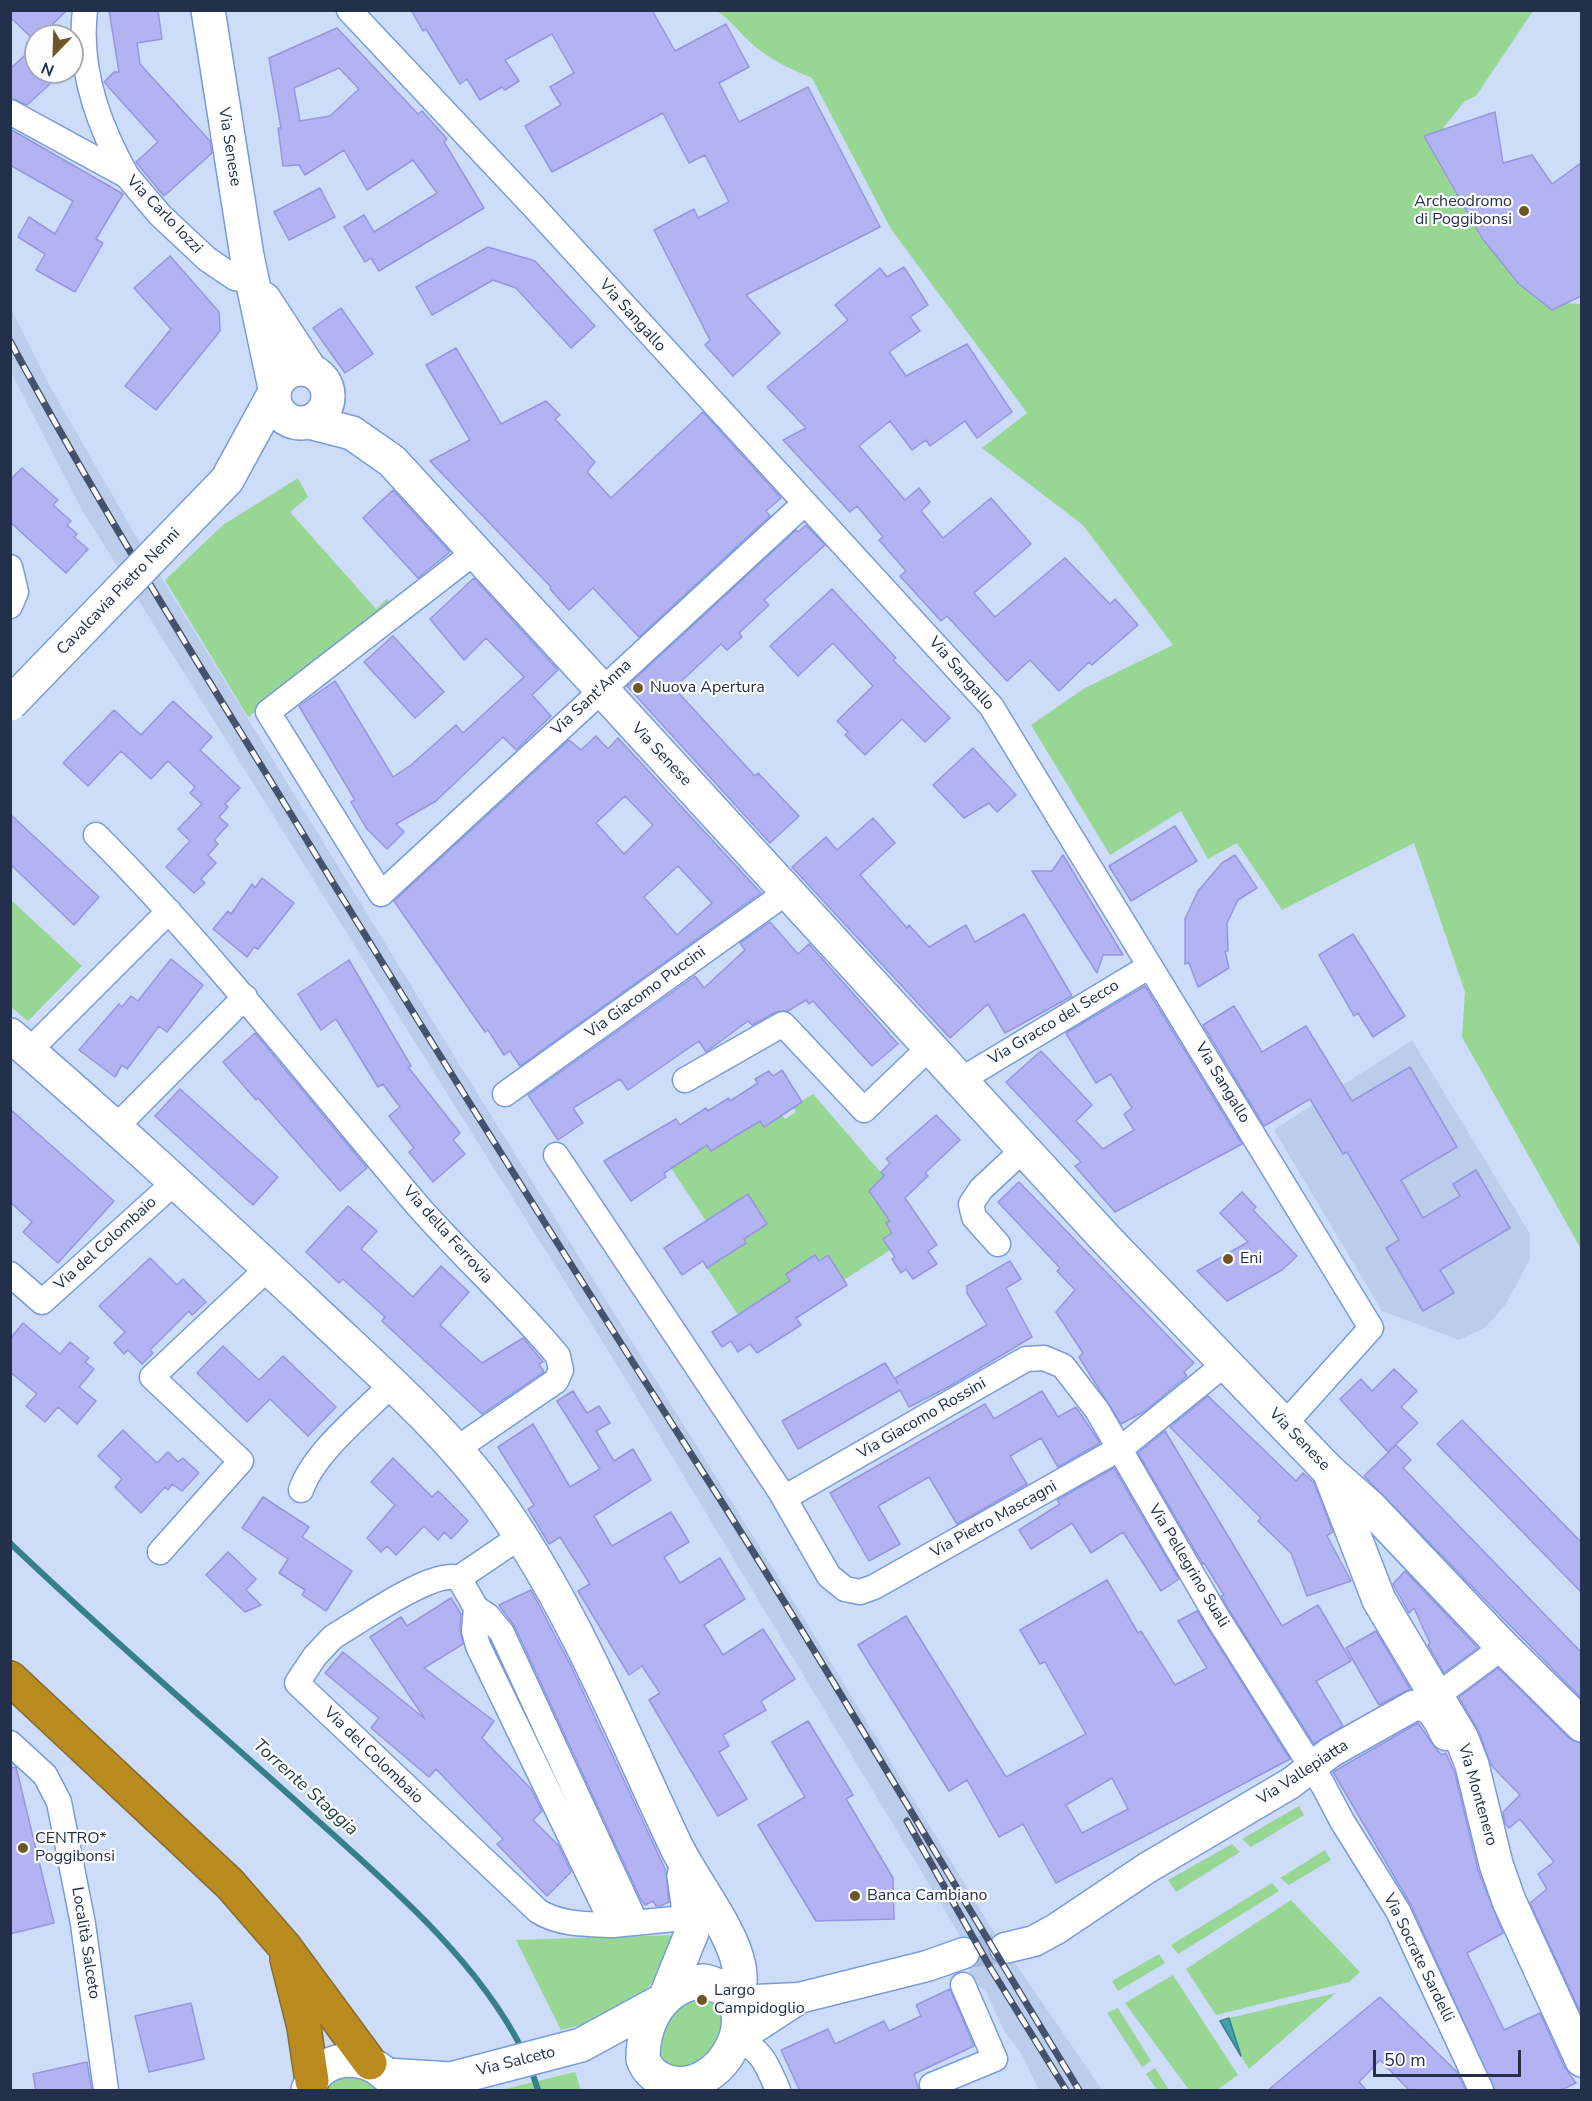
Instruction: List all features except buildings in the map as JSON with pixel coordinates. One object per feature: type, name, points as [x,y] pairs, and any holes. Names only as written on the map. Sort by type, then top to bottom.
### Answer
[{"type":"highway","points":[[10,1678],[230,1884],[284,1946],[384,2076]]},
{"type":"highway","points":[[284,1946],[304,2027],[308,2087]]},
{"type":"main road","name":"Via Senese","points":[[208,10],[274,391]]},
{"type":"main road","name":"Via Senese","points":[[254,282],[318,377],[369,430],[392,461],[929,1048],[1329,1472],[1363,1501],[1581,1725]]},
{"type":"main road","points":[[293,370],[318,377],[327,390],[326,406],[322,413],[302,422],[288,420],[277,409],[274,391],[279,380],[293,370]]},
{"type":"main road","name":"Cavalcavia Pietro Nenni","points":[[227,480],[274,391]]},
{"type":"main road","name":"Via Senese","points":[[302,422],[351,433],[392,461]]},
{"type":"main road","name":"Cavalcavia Pietro Nenni","points":[[10,704],[227,480],[302,422]]},
{"type":"main road","points":[[20,1043],[175,1182],[391,1385],[456,1450],[490,1491],[553,1589],[585,1651],[681,1856],[704,1916],[740,1972],[740,1983],[734,2001]]},
{"type":"main road","name":"Via Montenero","points":[[1329,1472],[1379,1600],[1438,1695],[1469,1755],[1505,1891],[1581,2060]]},
{"type":"main road","points":[[1379,1600],[1377,1566],[1381,1552],[1396,1549],[1415,1556]]},
{"type":"main road","points":[[663,1999],[683,1986],[704,1981],[721,1988],[734,2001],[739,2018],[737,2039],[728,2057],[709,2083],[678,2085],[653,2075],[643,2059],[644,2039],[691,1938],[704,1916]]},
{"type":"main road","name":"Via Salceto","points":[[308,2087],[321,2070],[338,2061],[357,2059],[384,2076],[443,2085],[581,2046],[663,1999]]},
{"type":"main road","name":"Via Salceto","points":[[581,2046],[643,2059]]},
{"type":"street","points":[[85,10],[83,41],[95,105],[110,145],[128,176]]},
{"type":"street","name":"Via Sangallo","points":[[349,10],[536,209],[991,706],[1371,1328],[1284,1425]]},
{"type":"street","name":"Via Carlo Iozzi","points":[[10,112],[128,176],[160,215],[207,259],[235,278],[254,282]]},
{"type":"street","name":"Via Sant'Anna","points":[[475,552],[268,712],[381,894],[805,503]]},
{"type":"street","points":[[10,567],[16,592],[10,606]]},
{"type":"street","name":"Via della Ferrovia","points":[[96,835],[170,911],[245,997],[421,1209],[558,1356],[561,1370],[556,1381],[456,1450]]},
{"type":"street","name":"Via Giacomo Puccini","points":[[505,1094],[787,892]]},
{"type":"street","points":[[20,1043],[170,911]]},
{"type":"street","name":"Via Gracco del Secco","points":[[959,1080],[1150,966]]},
{"type":"street","points":[[115,1128],[245,997]]},
{"type":"street","points":[[685,1080],[783,1024],[864,1110],[929,1048]]},
{"type":"street","points":[[998,1244],[975,1217],[971,1204],[981,1189],[1023,1150]]},
{"type":"street","points":[[556,1155],[784,1498]]},
{"type":"street","name":"Via del Colombaio","points":[[10,1274],[42,1302],[175,1182]]},
{"type":"street","points":[[160,1552],[241,1461],[152,1377],[268,1268]]},
{"type":"street","name":"Via Giacomo Rossini","points":[[784,1498],[1026,1359],[1044,1358],[1063,1366]]},
{"type":"street","name":"Via Pietro Mascagni","points":[[784,1498],[829,1576],[845,1589],[860,1592],[874,1587],[1120,1449],[1225,1364]]},
{"type":"street","name":"Via Pellegrino Suali","points":[[1063,1366],[1084,1390],[1212,1608],[1312,1767]]},
{"type":"street","points":[[301,1490],[307,1475],[322,1455],[391,1385]]},
{"type":"street","name":"Via del Colombaio","points":[[521,1536],[459,1578],[448,1576],[428,1581],[333,1638],[315,1656],[297,1683],[529,1904],[555,1920],[625,1924],[704,1916]]},
{"type":"street","points":[[459,1578],[476,1608],[488,1616],[502,1633],[625,1924]]},
{"type":"street","points":[[1438,1695],[1503,1647]]},
{"type":"street","name":"Via Vallepiatta","points":[[1005,1948],[1034,1941],[1056,1929],[1147,1868],[1291,1783],[1331,1752],[1413,1706],[1426,1706],[1440,1722],[1457,1757],[1484,1853],[1505,1891]]},
{"type":"street","name":"Località Salceto","points":[[10,1743],[45,1775],[59,1802],[83,1924],[106,2091]]},
{"type":"street","name":"Via Socrate Sardelli","points":[[1312,1767],[1403,1921],[1481,2091]]},
{"type":"street","points":[[734,2001],[799,1998],[927,1966],[964,1953]]},
{"type":"street","points":[[934,2091],[932,2085],[995,2059],[963,1985]]},
{"type":"street","points":[[737,2039],[799,1998]]},
{"type":"street","points":[[737,2039],[754,2046],[761,2054],[778,2091]]},
{"type":"shaded area","points":[[717,11],[1533,11],[1476,96],[1465,101],[1443,128],[1520,262],[1563,303],[1581,304],[1581,1249],[1462,1037],[1465,992],[1414,843],[1282,910],[1237,843],[1208,859],[1181,811],[1110,855],[1031,725],[1085,688],[1173,645],[1083,525],[982,448],[1027,413],[891,229],[812,78],[765,54]]},
{"type":"shaded area","points":[[10,307],[48,383],[133,531],[456,1059],[810,1628],[992,1929],[1102,2090],[1039,2090],[1021,2053],[1004,2031],[986,1992],[972,1980],[959,1934],[614,1360],[82,510],[11,372]]},
{"type":"shaded area","points":[[298,478],[308,497],[290,512],[376,609],[387,599],[395,608],[248,717],[165,580],[223,525]]},
{"type":"shaded area","points":[[11,900],[82,966],[28,1021],[11,1007]]},
{"type":"shaded area","points":[[1412,1040],[1530,1234],[1530,1259],[1506,1304],[1486,1327],[1459,1340],[1382,1311],[1274,1130]]},
{"type":"shaded area","points":[[813,1094],[884,1176],[869,1191],[890,1221],[886,1223],[892,1233],[890,1250],[844,1280],[827,1256],[819,1261],[815,1255],[786,1274],[792,1283],[738,1315],[707,1268],[717,1262],[714,1258],[733,1246],[736,1250],[746,1243],[744,1239],[767,1224],[748,1194],[706,1221],[669,1165],[706,1143],[711,1151],[722,1144],[727,1134],[731,1140],[740,1134],[738,1131],[759,1119],[764,1127],[774,1121],[779,1111],[785,1119],[796,1112],[793,1107]]},
{"type":"shaded area","points":[[1299,1806],[1304,1815],[1251,1847],[1242,1839]]},
{"type":"shaded area","points":[[1232,1844],[1240,1852],[1176,1892],[1168,1880]]},
{"type":"shaded area","points":[[1325,1850],[1331,1860],[1289,1885],[1280,1878]]},
{"type":"shaded area","points":[[1272,1883],[1279,1891],[1178,1954],[1171,1945]]},
{"type":"shaded area","points":[[1291,1900],[1360,1972],[1349,1982],[1216,2015],[1186,1969]]},
{"type":"shaded area","points":[[679,1935],[658,1975],[635,1999],[612,2013],[561,2030],[516,1940]]},
{"type":"shaded area","points":[[1159,1954],[1165,1963],[1118,1991],[1112,1981]]},
{"type":"shaded area","points":[[1173,1975],[1238,2075],[1217,2090],[1189,2090],[1125,2003]]},
{"type":"shaded area","points":[[712,1993],[728,2027],[699,2068],[659,2067],[654,2030],[667,2010]]},
{"type":"shaded area","points":[[1336,1993],[1249,2069],[1241,2056],[1229,2018]]},
{"type":"shaded area","points":[[1118,2008],[1151,2061],[1142,2067],[1107,2013]]},
{"type":"shaded area","points":[[1229,2018],[1241,2056],[1220,2021]]},
{"type":"shaded area","points":[[1155,2068],[1169,2090],[1157,2090],[1146,2074]]},
{"type":"shaded area","points":[[575,2072],[581,2090],[501,2090]]},
{"type":"shaded area","points":[[353,2075],[373,2083],[378,2090],[322,2090],[332,2081]]},
{"type":"waterway","name":"Torrente Staggia","points":[[10,1543],[120,1645],[396,1892],[453,1951],[479,1982],[522,2049]]},
{"type":"waterway","name":"Torrente Staggia","points":[[531,2069],[538,2090]]},
{"type":"tunnel","points":[[964,1953],[1005,1948]]},
{"type":"railway","points":[[10,341],[74,456],[175,625],[432,1043],[792,1614],[1079,2090]]},
{"type":"railway","points":[[907,1821],[991,1969],[1066,2090]]},
{"type":"place","name":"Archeodromo di Poggibonsi","points":[[1524,211]]},
{"type":"place","name":"Nuova Apertura","points":[[638,688]]},
{"type":"place","name":"Eni","points":[[1228,1259]]},
{"type":"place","name":"CENTRO* Poggibonsi","points":[[23,1848]]},
{"type":"place","name":"Banca Cambiano","points":[[855,1896]]},
{"type":"place","name":"Largo Campidoglio","points":[[702,2000]]}]
